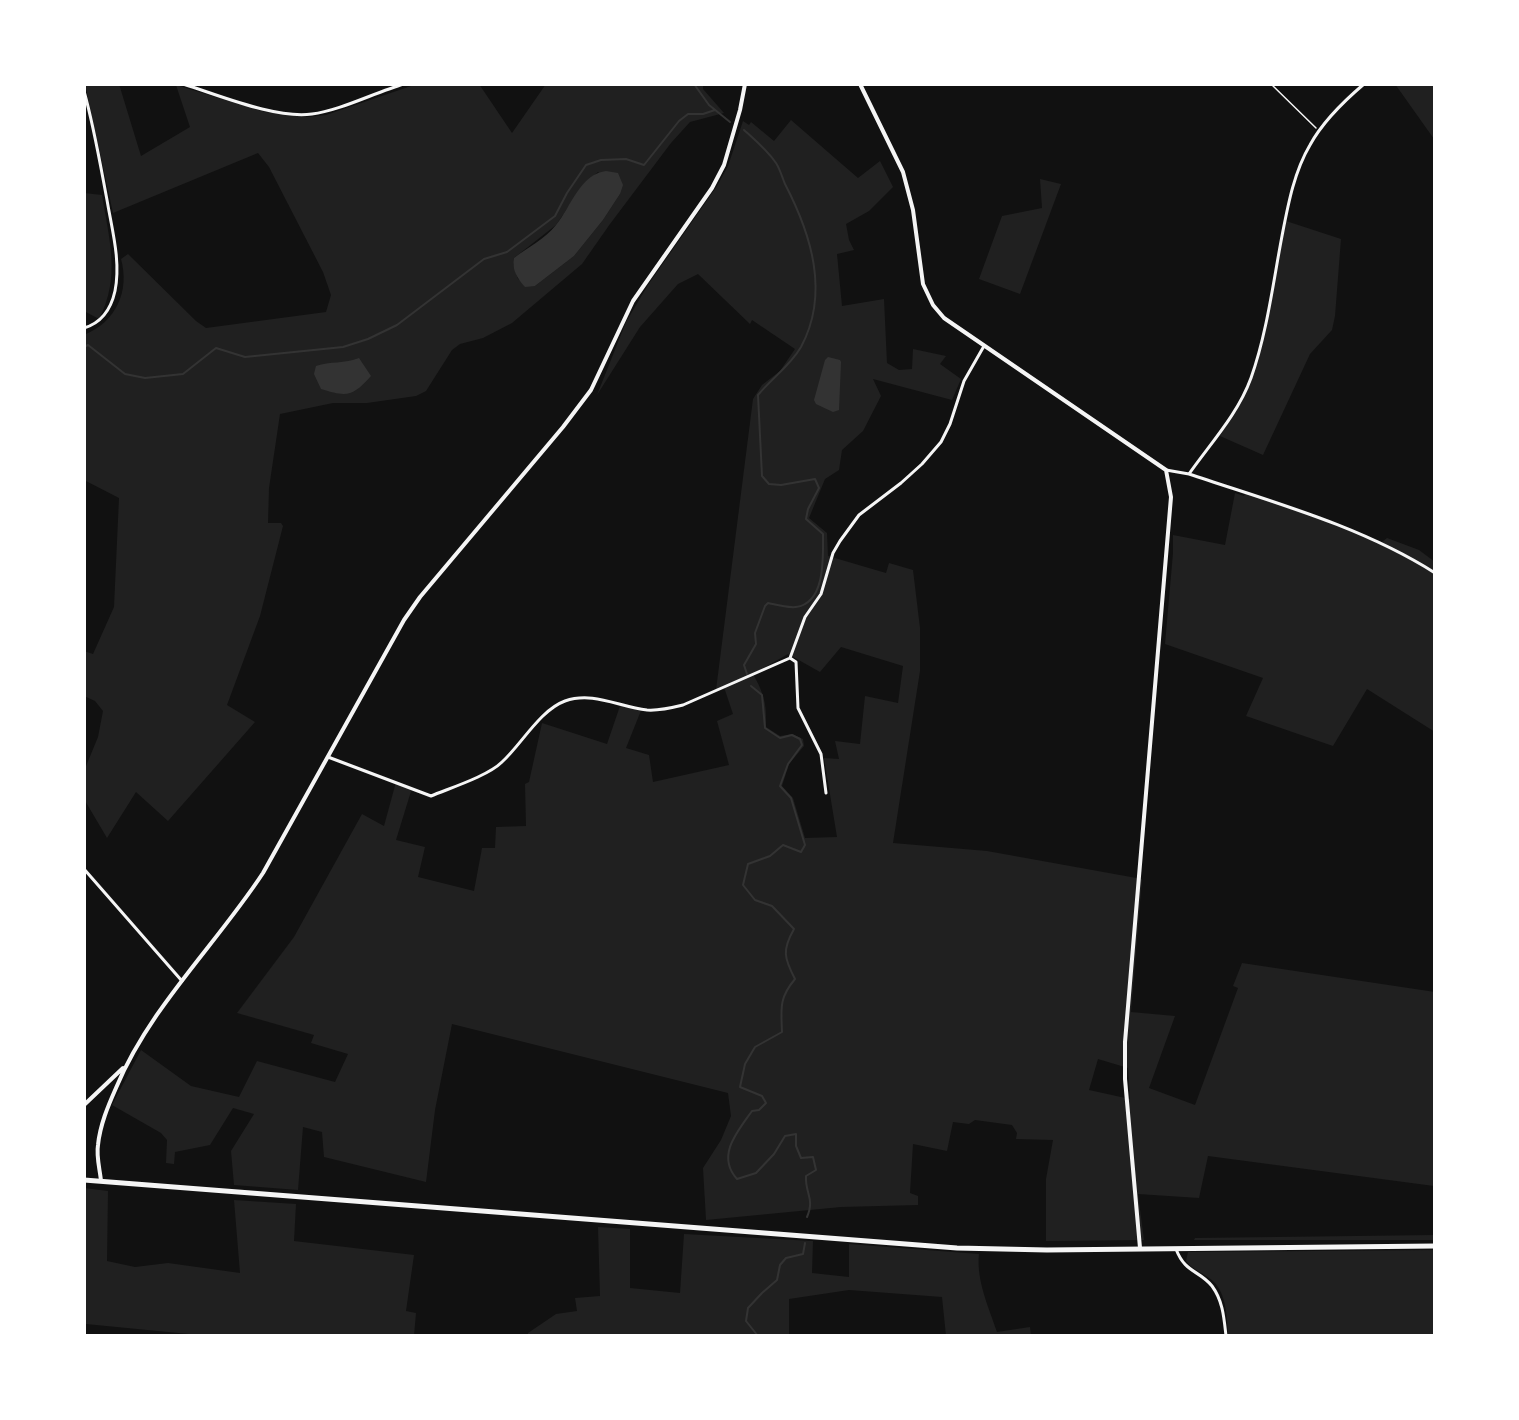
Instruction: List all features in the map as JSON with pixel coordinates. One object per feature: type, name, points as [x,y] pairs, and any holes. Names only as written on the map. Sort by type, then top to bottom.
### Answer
[{"type":"main road","points":[[84,1180],[957,1248],[1047,1250],[1435,1246]]},
{"type":"street","points":[[183,84],[252,106],[306,114],[324,111],[404,84]]},
{"type":"street","points":[[101,1181],[98,1146],[106,1110],[125,1065],[158,1011],[245,900],[263,873],[390,643],[420,597],[563,427],[591,390],[622,320],[633,301],[712,188],[724,165],[740,111],[745,84]]},
{"type":"street","points":[[860,84],[903,172],[913,210],[921,275],[926,293],[944,318],[1166,470],[1190,474],[1346,529],[1391,548],[1435,573]]},
{"type":"street","points":[[1190,474],[1224,426],[1248,386],[1266,316],[1291,192],[1304,155],[1319,130],[1364,84]]},
{"type":"street","points":[[84,91],[98,152],[117,259],[115,292],[109,308],[100,320],[84,328]]},
{"type":"street","points":[[328,757],[431,796],[496,768],[549,710],[564,701],[590,698],[648,710],[669,709],[790,658],[805,617],[820,594],[833,553],[840,541],[859,515],[901,483],[941,442],[950,424],[964,381],[984,346]]},
{"type":"street","points":[[1140,1248],[1125,1078],[1125,1042],[1171,497],[1166,470]]},
{"type":"street","points":[[790,658],[796,662],[798,708],[821,754],[826,793]]},
{"type":"street","points":[[84,869],[182,981]]},
{"type":"street","points":[[85,1102],[125,1065]]},
{"type":"street","points":[[1176,1248],[1182,1262],[1211,1284],[1222,1304],[1226,1336]]},
{"type":"path","points":[[1270,84],[1319,130]]},
{"type":"shaded area","points":[[85,84],[119,84],[141,156],[190,127],[176,85],[265,112],[308,117],[326,115],[417,84],[479,84],[512,133],[546,84],[703,84],[703,89],[724,113],[690,122],[671,143],[582,264],[512,323],[483,338],[460,344],[452,350],[426,391],[416,396],[367,403],[333,403],[280,414],[269,488],[268,523],[281,523],[283,526],[260,616],[227,705],[255,722],[168,821],[136,792],[107,838],[84,799],[84,771],[98,737],[103,711],[95,701],[84,696],[84,651],[93,654],[114,607],[119,498],[84,480],[84,335],[105,322],[118,304],[124,283],[121,259],[128,254],[196,321],[206,328],[326,312],[331,295],[323,272],[269,167],[258,153],[113,213]],"holes":[[[598,172],[620,194],[603,220],[574,256],[535,286],[518,279],[513,265],[514,258],[556,225],[584,184]]]},
{"type":"shaded area","points":[[1395,84],[1435,84],[1435,140],[1434,139]]},
{"type":"shaded area","points":[[791,120],[858,178],[880,161],[893,187],[869,211],[846,224],[849,240],[854,250],[837,254],[842,306],[884,299],[887,363],[899,370],[912,369],[913,349],[946,356],[940,364],[961,379],[952,400],[873,379],[881,396],[863,431],[842,450],[839,470],[825,479],[809,518],[827,533],[828,556],[886,573],[889,563],[913,570],[920,628],[920,671],[893,843],[987,851],[1142,879],[1131,1012],[1175,1016],[1149,1088],[1195,1105],[1238,988],[1233,986],[1242,963],[1435,992],[1434,1186],[1208,1156],[1199,1198],[1138,1194],[1144,1240],[1046,1241],[1046,1179],[1053,1140],[1016,1139],[1017,1133],[1012,1125],[975,1120],[969,1124],[953,1122],[947,1151],[913,1144],[910,1193],[918,1196],[918,1205],[841,1207],[706,1220],[703,1168],[721,1140],[731,1116],[728,1093],[452,1024],[435,1110],[426,1182],[324,1157],[322,1132],[303,1127],[298,1190],[234,1185],[231,1151],[254,1114],[233,1108],[210,1145],[175,1152],[174,1164],[166,1163],[167,1140],[161,1133],[112,1105],[141,1050],[191,1086],[239,1097],[257,1061],[335,1082],[348,1054],[311,1043],[314,1035],[237,1013],[294,937],[362,814],[384,826],[396,782],[412,788],[396,840],[425,847],[418,877],[474,891],[482,848],[495,848],[496,827],[526,826],[525,784],[529,782],[542,723],[607,744],[621,703],[642,708],[626,748],[649,755],[653,782],[729,765],[717,721],[733,714],[724,687],[716,690],[753,399],[762,385],[780,371],[795,349],[752,320],[750,324],[698,274],[678,284],[640,327],[597,395],[626,322],[648,285],[717,186],[728,166],[743,121],[749,125],[751,122],[774,141]],"holes":[[[841,647],[903,666],[898,703],[865,696],[860,744],[835,741],[839,759],[824,758],[837,837],[805,838],[793,798],[782,786],[789,764],[804,746],[803,739],[792,734],[780,736],[766,727],[764,699],[753,674],[788,654],[820,672]],[[1098,1059],[1128,1068],[1130,1099],[1089,1090]]]},
{"type":"shaded area","points":[[606,171],[618,173],[623,185],[620,194],[603,220],[574,256],[535,286],[525,287],[514,270],[514,258],[552,230],[589,178]]},
{"type":"shaded area","points":[[1040,179],[1061,184],[1020,294],[979,279],[1002,216],[1042,208]]},
{"type":"shaded area","points":[[84,193],[102,195],[110,242],[110,288],[99,319],[84,311]]},
{"type":"shaded area","points":[[1286,221],[1341,239],[1335,316],[1332,330],[1310,354],[1263,455],[1220,436],[1250,385],[1267,318]]},
{"type":"shaded area","points":[[828,357],[841,362],[839,410],[833,412],[816,404],[814,400],[825,360]]},
{"type":"shaded area","points":[[359,358],[371,376],[359,388],[343,394],[321,389],[314,374],[316,366]]},
{"type":"shaded area","points":[[1246,491],[1382,542],[1387,538],[1419,550],[1435,562],[1435,732],[1367,689],[1333,746],[1246,716],[1263,678],[1165,644],[1173,535],[1225,545],[1235,493],[1244,496]]},
{"type":"shaded area","points":[[84,1188],[108,1191],[107,1261],[135,1267],[168,1263],[240,1273],[234,1200],[296,1204],[294,1241],[414,1255],[406,1311],[416,1313],[414,1336],[209,1336],[86,1324],[84,1326]]},
{"type":"shaded area","points":[[598,1227],[630,1229],[630,1288],[680,1293],[684,1234],[813,1241],[812,1273],[849,1277],[849,1244],[979,1254],[981,1284],[997,1332],[1030,1327],[1031,1336],[946,1336],[942,1297],[849,1290],[789,1299],[789,1336],[528,1336],[528,1333],[556,1314],[577,1311],[575,1298],[600,1296]]},
{"type":"shaded area","points":[[1435,1235],[1435,1240],[1194,1240],[1195,1238]]},
{"type":"shaded area","points":[[1435,1250],[1435,1336],[1228,1336],[1225,1307],[1218,1286],[1186,1261],[1188,1252]]},
{"type":"waterway","points":[[694,84],[709,105],[730,122]]},
{"type":"waterway","points":[[84,347],[88,345],[125,374],[145,378],[183,374],[216,348],[245,357],[343,347],[368,339],[397,325],[484,259],[507,252],[555,216],[586,165],[601,160],[626,159],[644,165],[679,121],[688,114],[703,114],[715,110]]},
{"type":"waterway","points":[[744,130],[761,145],[779,168],[803,223],[814,264],[816,285],[810,327],[801,347],[792,360],[758,395],[762,476],[769,484],[781,485],[815,479],[819,488],[808,509],[806,519],[823,534],[821,577],[818,588],[806,604],[786,607],[768,603],[765,606],[755,633],[756,644],[744,665],[747,674]]},
{"type":"waterway","points":[[751,686],[762,695],[765,728],[780,738],[792,735],[800,739],[802,745],[788,764],[780,786],[791,798],[805,845],[801,852],[783,845],[770,856],[748,864],[743,885],[755,900],[772,906],[794,929],[786,954],[795,979],[786,992],[782,1004],[782,1032],[755,1047],[745,1064],[740,1087],[762,1096],[766,1103],[759,1110],[752,1111],[740,1127],[731,1144],[728,1162],[737,1179],[756,1173],[774,1154],[785,1136],[796,1134],[796,1146],[801,1158],[813,1157],[816,1170],[806,1176],[810,1200],[807,1217]]},
{"type":"waterway","points":[[758,1336],[746,1321],[748,1308],[777,1280],[780,1265],[786,1258],[803,1254],[805,1243]]}]
